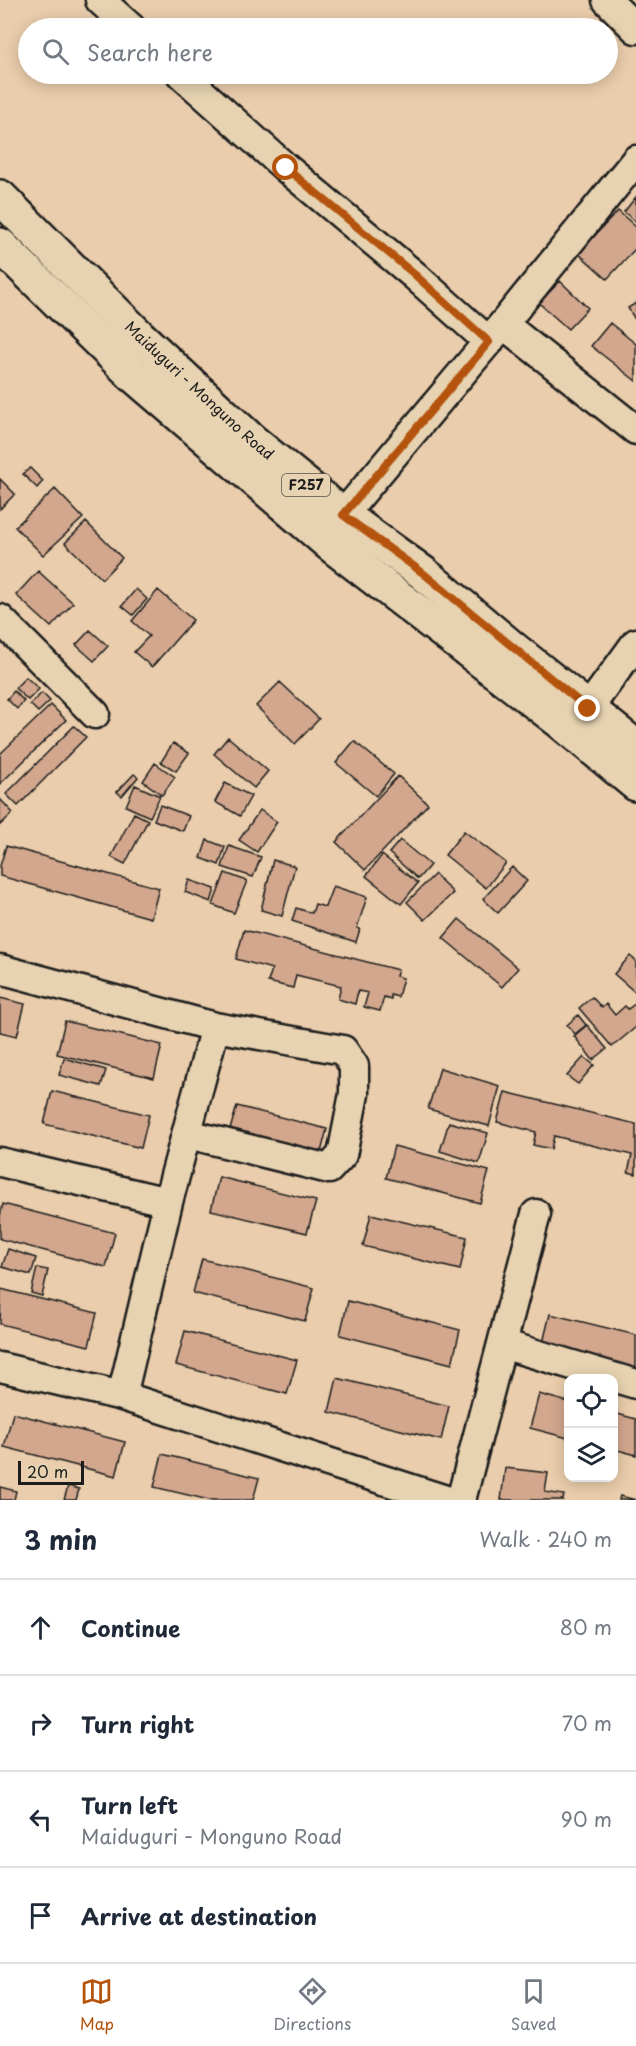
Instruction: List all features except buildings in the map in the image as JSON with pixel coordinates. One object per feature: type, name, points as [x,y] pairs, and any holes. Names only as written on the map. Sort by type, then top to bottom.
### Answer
[{"type":"main road","name":"Maiduguri - Monguno Road","points":[[0,197],[139,336],[252,441],[343,515],[423,573],[636,747]]},
{"type":"main road","name":"Maiduguri - Monguno Road","points":[[0,245],[132,374],[331,545],[533,700],[636,784]]},
{"type":"street","points":[[100,0],[120,18]]},
{"type":"street","points":[[607,0],[636,29]]},
{"type":"street","points":[[192,84],[286,168],[414,274],[636,430]]},
{"type":"street","points":[[343,515],[496,333],[636,159]]},
{"type":"street","points":[[0,619],[95,714]]},
{"type":"street","points":[[588,709],[636,643]]},
{"type":"street","points":[[0,969],[215,1027],[342,1050],[354,1066],[354,1094],[342,1155],[329,1169],[188,1134]]},
{"type":"street","points":[[122,1396],[168,1202],[215,1027]]},
{"type":"street","points":[[0,1162],[168,1202]]},
{"type":"street","points":[[461,1500],[536,1214]]},
{"type":"street","points":[[502,1344],[636,1384]]},
{"type":"street","points":[[0,1367],[122,1396],[446,1500]]},
{"type":"route","points":[[286,168],[414,274],[489,342],[343,515],[423,573],[588,709]]}]
